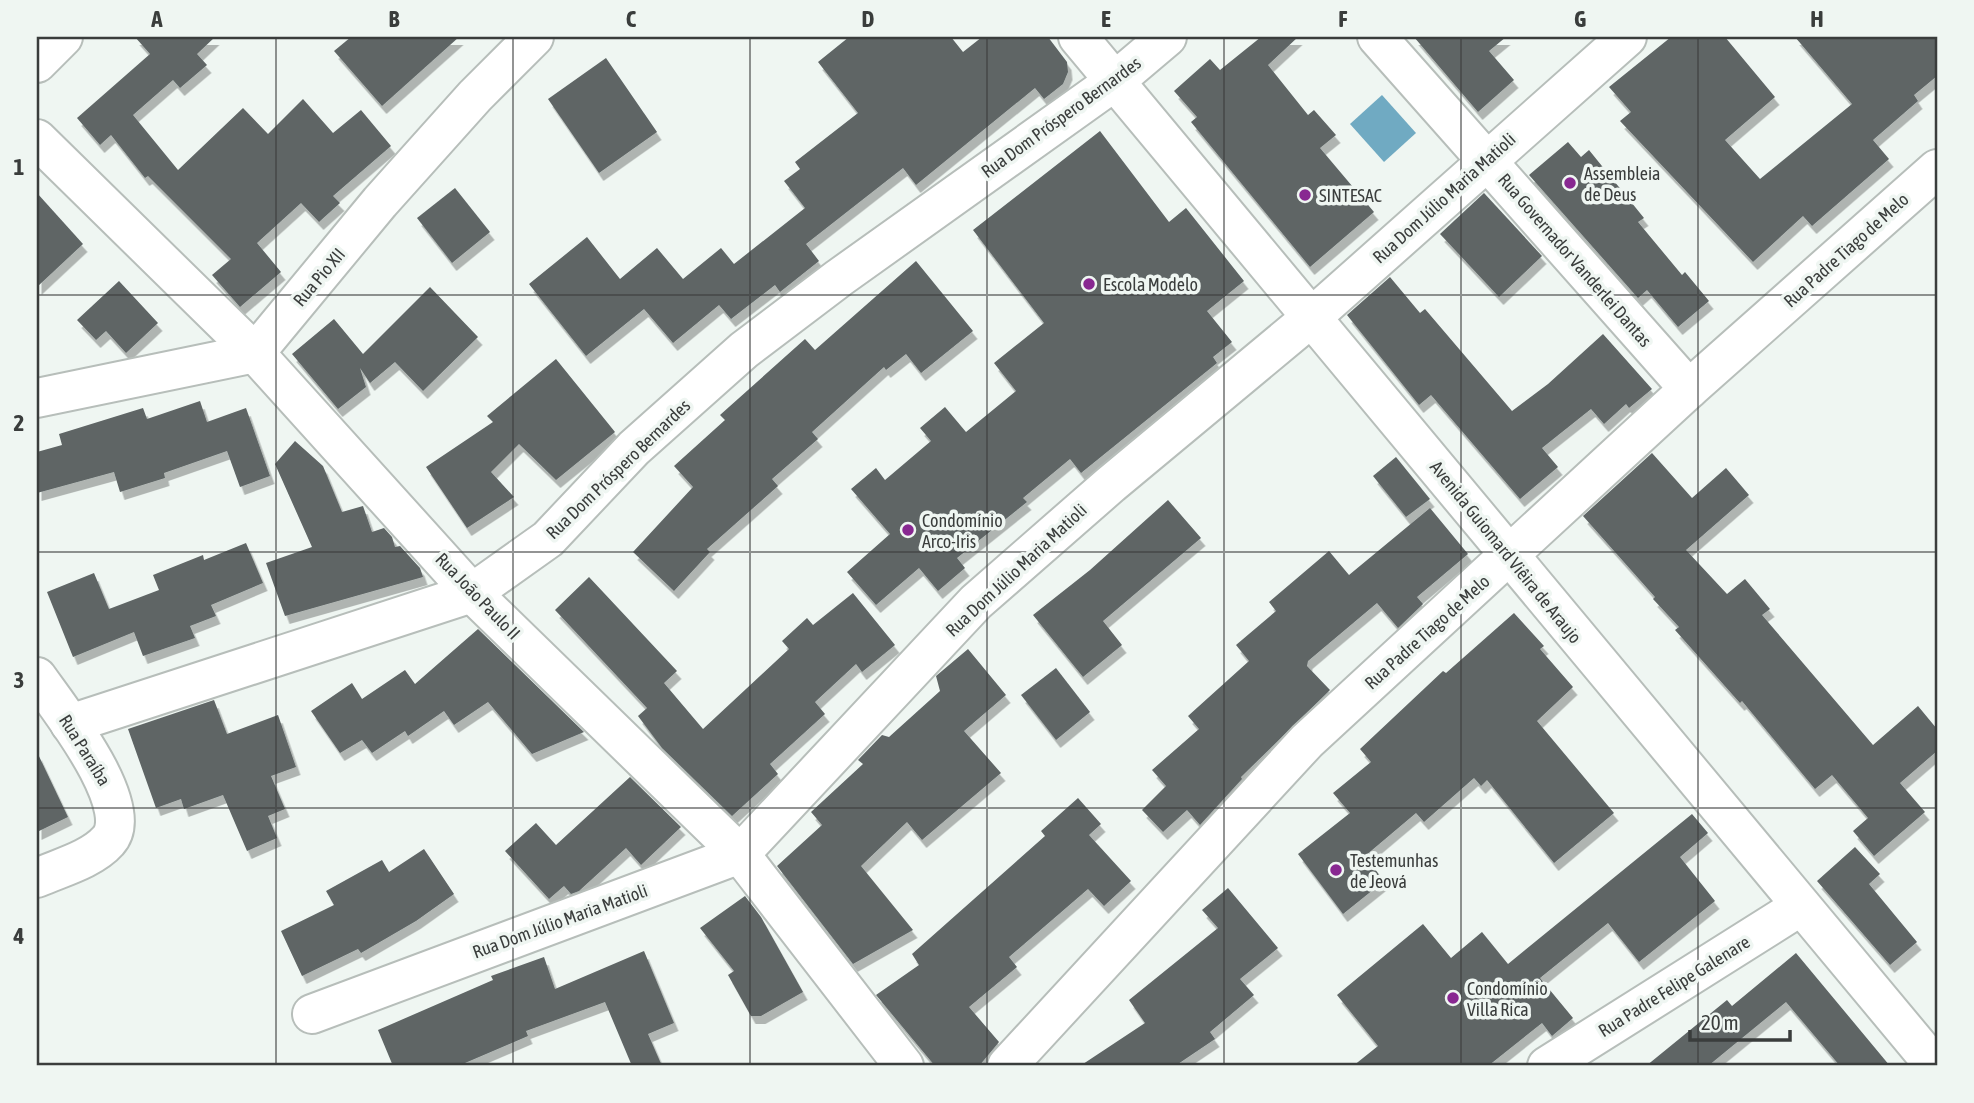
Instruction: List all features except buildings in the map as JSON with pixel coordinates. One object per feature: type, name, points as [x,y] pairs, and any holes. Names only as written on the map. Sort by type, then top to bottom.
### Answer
[{"type":"street","points":[[37,63],[63,37]]},
{"type":"street","name":"Rua Pio XII","points":[[256,353],[380,202],[475,96],[534,37]]},
{"type":"street","name":"Avenida Guiomard Viêira de Araujo","points":[[1078,37],[1935,1066]]},
{"type":"street","name":"Rua Dom Próspero Bernardes","points":[[70,724],[472,593],[548,539],[634,448],[744,350],[839,278],[1115,81],[1167,37]]},
{"type":"street","name":"Rua Governador Vanderlei Dantas","points":[[1377,37],[1689,389]]},
{"type":"street","name":"Rua Dom Júlio Maria Matioli","points":[[312,1014],[740,854],[976,602],[1111,484],[1313,316],[1486,159],[1627,37]]},
{"type":"street","name":"Rua João Paulo II","points":[[37,139],[256,353],[472,593],[740,854],[904,1066]]},
{"type":"street","name":"Rua Padre Tiago de Melo","points":[[1007,1066],[1307,741],[1510,558],[1689,389],[1937,169]]},
{"type":"street","points":[[37,398],[256,353]]},
{"type":"street","name":"Rua Paraíba","points":[[37,677],[70,724],[112,794],[116,810],[111,838],[84,857],[37,878]]},
{"type":"street","name":"Rua Padre Felipe Galenare","points":[[1547,1066],[1801,906]]},
{"type":"water","points":[[1382,95],[1416,133],[1384,162],[1350,124]]},
{"type":"place","name":"Assembleia de Deus","points":[[1570,183]]},
{"type":"place","name":"SINTESAC","points":[[1305,195]]},
{"type":"place","name":"Escola Modelo","points":[[1089,284]]},
{"type":"place","name":"Condomínio Arco-Iris","points":[[908,530]]},
{"type":"place","name":"Testemunhas de Jeová","points":[[1336,870]]},
{"type":"place","name":"Condomínio Villa Rica","points":[[1453,998]]}]
